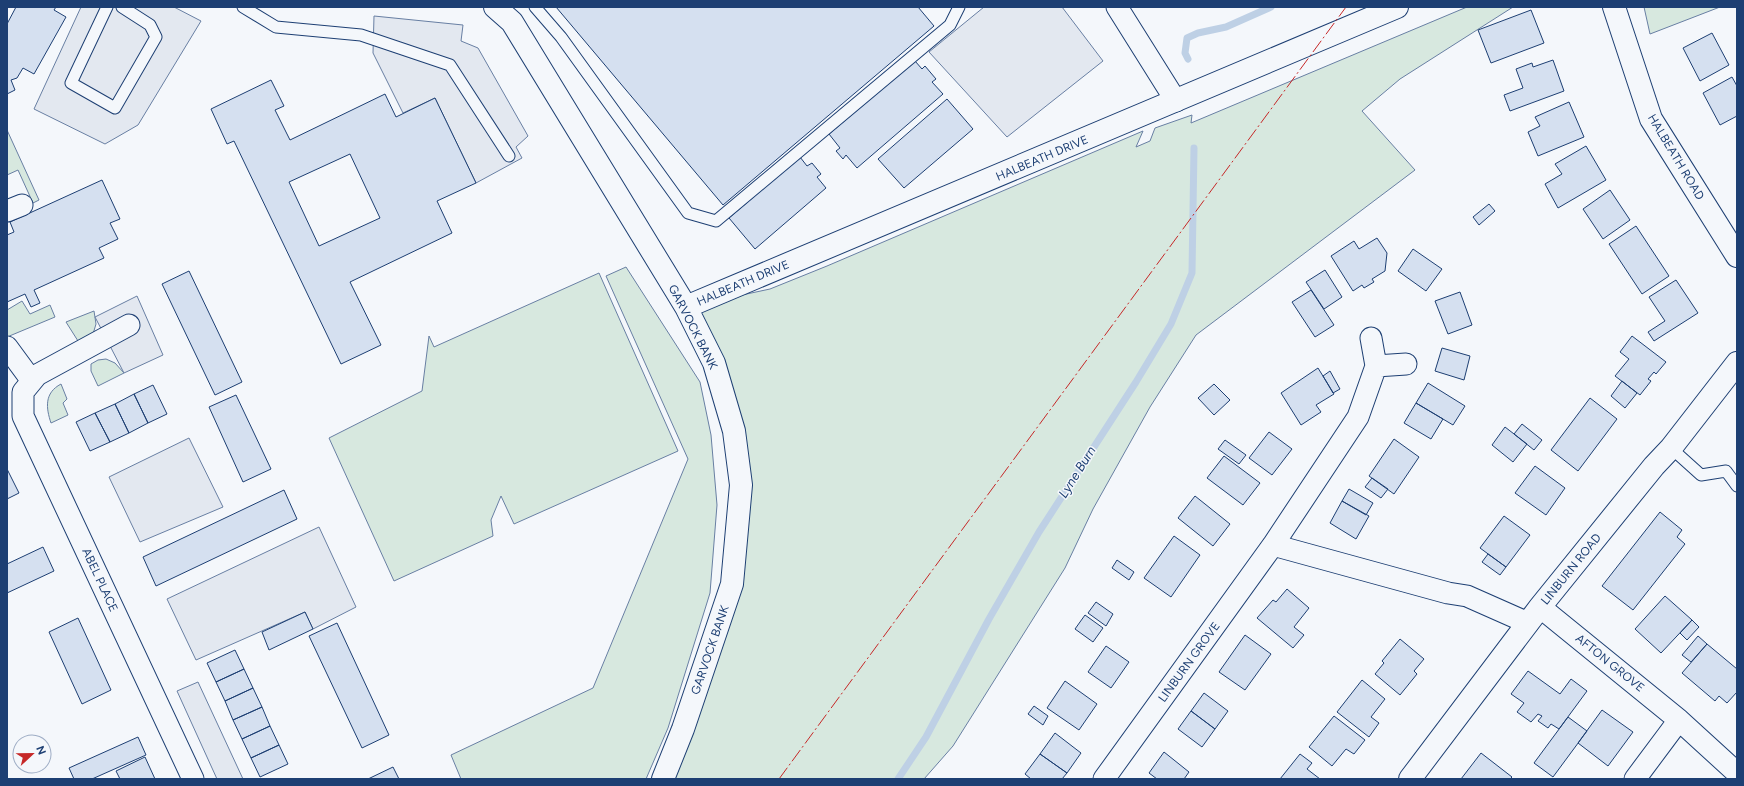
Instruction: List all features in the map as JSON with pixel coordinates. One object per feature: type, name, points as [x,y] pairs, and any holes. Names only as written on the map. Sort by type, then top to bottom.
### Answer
[{"type":"street","name":"GARVOCK BANK","points":[[495,7],[512,22],[686,308],[714,363],[734,431],[741,485],[732,584],[683,729],[664,779]]},
{"type":"street","points":[[1117,7],[1176,101]]},
{"type":"street","name":"HALBEATH DRIVE","points":[[686,308],[1397,7]]},
{"type":"street","name":"HALBEATH ROAD","points":[[1614,7],[1651,119],[1737,256]]},
{"type":"street","name":"ABEL PLACE","points":[[129,325],[37,375],[23,392],[23,416],[193,779]]},
{"type":"street","name":"LINBURN GROVE","points":[[1104,779],[1273,545],[1358,416],[1376,366],[1371,338]]},
{"type":"street","points":[[7,347],[32,381]]},
{"type":"street","name":"LINBURN ROAD","points":[[1410,779],[1534,615],[1654,466],[1671,448],[1737,363]]},
{"type":"street","points":[[1376,366],[1406,364]]},
{"type":"street","points":[[1273,545],[1534,615]]},
{"type":"street","name":"AFTON GROVE","points":[[1534,615],[1679,720],[1737,773]]},
{"type":"street","points":[[1635,779],[1679,720]]},
{"type":"lane","points":[[107,7],[71,83],[115,108],[156,37],[150,25],[122,7]]},
{"type":"lane","points":[[243,7],[276,27],[361,35],[450,66],[509,156]]},
{"type":"lane","points":[[535,7],[560,37],[688,213],[716,221],[950,25],[959,7]]},
{"type":"lane","points":[[1671,448],[1701,475],[1726,471],[1737,486]]},
{"type":"shaded area","points":[[81,7],[174,7],[201,21],[138,125],[105,144],[34,109]]},
{"type":"shaded area","points":[[984,7],[1062,7],[1103,61],[1007,137],[929,52]]},
{"type":"shaded area","points":[[1467,7],[1513,7],[1400,79],[1362,111],[1415,170],[1196,335],[1150,407],[1093,509],[1065,568],[953,746],[924,779],[662,779],[732,584],[741,485],[686,307],[770,289],[1143,131],[1136,147],[1150,141],[1155,128],[1192,115],[1191,123]]},
{"type":"shaded area","points":[[1644,7],[1720,7],[1650,34]]},
{"type":"shaded area","points":[[374,16],[463,25],[461,41],[478,48],[528,136],[516,147],[522,158],[476,183],[435,98],[403,113],[373,53]]},
{"type":"shaded area","points":[[7,130],[39,200],[33,203],[18,170],[7,175]]},
{"type":"shaded area","points":[[626,267],[700,382],[711,435],[717,505],[710,593],[668,728],[646,779],[461,779],[451,755],[593,688],[688,459],[606,276]]},
{"type":"shaded area","points":[[599,273],[678,451],[514,524],[501,496],[491,520],[493,536],[394,581],[329,438],[422,391],[429,336],[434,347]]},
{"type":"shaded area","points":[[137,296],[163,355],[124,373],[95,317]]},
{"type":"shaded area","points":[[22,301],[30,314],[50,305],[55,317],[7,337],[7,310]]},
{"type":"shaded area","points":[[94,311],[96,324],[93,334],[78,341],[66,322]]},
{"type":"shaded area","points":[[106,359],[115,363],[124,373],[98,386],[91,371],[91,364],[98,360]]},
{"type":"shaded area","points":[[61,384],[67,399],[63,403],[68,415],[51,423],[47,406],[49,396],[55,388]]},
{"type":"shaded area","points":[[189,438],[223,507],[140,542],[109,477]]},
{"type":"shaded area","points":[[319,527],[356,607],[313,629],[305,612],[196,660],[167,599]]},
{"type":"shaded area","points":[[198,682],[243,779],[217,779],[177,691]]},
{"type":"building","points":[[16,7],[56,7],[54,10],[66,17],[34,74],[23,68],[17,78],[11,80],[15,90],[7,94],[7,24]]},
{"type":"building","points":[[556,7],[918,7],[934,26],[723,205]]},
{"type":"building","points":[[1531,10],[1544,43],[1491,63],[1478,30]]},
{"type":"building","points":[[1712,33],[1729,65],[1700,81],[1683,48]]},
{"type":"building","points":[[1553,60],[1564,91],[1510,111],[1504,95],[1523,88],[1516,69],[1532,63],[1533,67]]},
{"type":"building","points":[[915,61],[922,69],[925,66],[936,79],[932,82],[943,94],[857,168],[846,155],[843,159],[836,151],[840,148],[829,134]]},
{"type":"building","points":[[1732,77],[1737,86],[1737,116],[1720,125],[1703,93]]},
{"type":"building","points":[[271,80],[284,106],[275,110],[290,140],[385,94],[396,117],[435,98],[476,183],[437,201],[452,233],[350,282],[381,345],[341,364],[234,141],[227,144],[211,109]],"holes":[[[350,154],[380,218],[319,246],[289,182]]]},
{"type":"building","points":[[947,99],[973,129],[904,188],[878,159]]},
{"type":"building","points":[[1569,102],[1584,137],[1538,156],[1528,132],[1540,126],[1535,117]]},
{"type":"building","points":[[1586,146],[1606,180],[1558,208],[1545,184],[1562,174],[1555,164]]},
{"type":"building","points":[[800,157],[807,166],[812,163],[821,174],[817,177],[826,188],[755,249],[729,218]]},
{"type":"building","points":[[102,180],[120,219],[110,223],[118,239],[99,248],[104,258],[34,290],[40,303],[31,307],[25,294],[7,302],[7,235],[14,232],[10,222]]},
{"type":"building","points":[[1610,190],[1630,220],[1603,239],[1583,209]]},
{"type":"building","points":[[1489,204],[1495,211],[1479,225],[1473,217]]},
{"type":"building","points":[[1636,226],[1669,276],[1642,294],[1609,244]]},
{"type":"building","points":[[1377,238],[1387,253],[1385,271],[1372,279],[1374,282],[1364,288],[1362,285],[1353,291],[1331,256],[1354,241],[1359,249]]},
{"type":"building","points":[[1413,249],[1442,269],[1426,291],[1398,271]]},
{"type":"building","points":[[1325,270],[1342,297],[1324,309],[1306,282]]},
{"type":"building","points":[[189,271],[242,382],[215,395],[162,284]]},
{"type":"building","points":[[1676,280],[1698,313],[1654,341],[1648,332],[1665,321],[1649,297]]},
{"type":"building","points":[[1311,290],[1334,325],[1315,337],[1292,302]]},
{"type":"building","points":[[1460,292],[1472,325],[1448,334],[1435,301]]},
{"type":"building","points":[[1632,336],[1666,362],[1656,374],[1654,372],[1648,379],[1651,381],[1640,395],[1615,376],[1629,359],[1620,352]]},
{"type":"building","points":[[1442,348],[1470,356],[1464,380],[1435,371]]},
{"type":"building","points":[[1318,368],[1334,394],[1316,405],[1321,412],[1301,425],[1281,393]]},
{"type":"building","points":[[1330,371],[1340,389],[1333,393],[1323,376]]},
{"type":"building","points":[[1622,381],[1637,393],[1625,408],[1611,396]]},
{"type":"building","points":[[1428,383],[1465,406],[1453,425],[1416,403]]},
{"type":"building","points":[[1214,384],[1230,400],[1214,415],[1198,398]]},
{"type":"building","points":[[153,385],[167,414],[148,423],[134,394]]},
{"type":"building","points":[[134,394],[148,423],[129,433],[115,404]]},
{"type":"building","points":[[236,395],[271,469],[243,482],[209,407]]},
{"type":"building","points":[[1590,398],[1617,419],[1578,471],[1551,450]]},
{"type":"building","points":[[1416,403],[1443,419],[1431,439],[1404,423]]},
{"type":"building","points":[[115,404],[129,433],[110,442],[95,413]]},
{"type":"building","points":[[95,413],[110,442],[90,451],[76,422]]},
{"type":"building","points":[[1522,424],[1542,440],[1534,450],[1514,434]]},
{"type":"building","points":[[1505,427],[1527,444],[1513,462],[1492,445]]},
{"type":"building","points":[[1269,432],[1292,449],[1272,475],[1249,458]]},
{"type":"building","points":[[1394,439],[1419,457],[1394,494],[1369,476]]},
{"type":"building","points":[[1225,440],[1246,455],[1239,464],[1218,449]]},
{"type":"building","points":[[1224,456],[1260,483],[1243,505],[1207,478]]},
{"type":"building","points":[[1535,466],[1565,488],[1546,515],[1515,493]]},
{"type":"building","points":[[7,469],[19,493],[7,499]]},
{"type":"building","points":[[1372,478],[1388,489],[1381,498],[1365,487]]},
{"type":"building","points":[[1349,489],[1373,503],[1366,515],[1342,501]]},
{"type":"building","points":[[284,490],[297,519],[156,586],[143,557]]},
{"type":"building","points":[[1195,496],[1230,524],[1213,546],[1178,518]]},
{"type":"building","points":[[1342,501],[1369,516],[1356,539],[1330,523]]},
{"type":"building","points":[[1660,512],[1682,530],[1677,537],[1685,544],[1633,610],[1602,586]]},
{"type":"building","points":[[1504,516],[1530,535],[1506,567],[1480,548]]},
{"type":"building","points":[[1174,536],[1200,555],[1171,597],[1144,578]]},
{"type":"building","points":[[43,547],[54,571],[7,593],[7,564]]},
{"type":"building","points":[[1488,554],[1506,567],[1500,575],[1482,562]]},
{"type":"building","points":[[1117,560],[1134,572],[1129,580],[1112,568]]},
{"type":"building","points":[[1287,589],[1309,608],[1294,627],[1304,635],[1293,648],[1257,618],[1273,600],[1276,602]]},
{"type":"building","points":[[1665,596],[1692,620],[1661,653],[1635,629]]},
{"type":"building","points":[[1096,602],[1113,614],[1106,626],[1088,613]]},
{"type":"building","points":[[305,612],[313,629],[269,650],[262,632]]},
{"type":"building","points":[[1085,615],[1103,628],[1093,642],[1075,629]]},
{"type":"building","points":[[78,618],[111,690],[82,704],[49,632]]},
{"type":"building","points":[[1692,620],[1699,627],[1687,640],[1680,633]]},
{"type":"building","points":[[337,623],[389,735],[362,748],[309,636]]},
{"type":"building","points":[[1245,635],[1271,654],[1245,690],[1219,672]]},
{"type":"building","points":[[1698,636],[1707,644],[1691,662],[1682,655]]},
{"type":"building","points":[[1400,639],[1424,659],[1414,671],[1417,674],[1400,695],[1375,674],[1384,663],[1382,661]]},
{"type":"building","points":[[1707,644],[1737,669],[1737,692],[1727,703],[1719,696],[1715,701],[1682,673]]},
{"type":"building","points":[[1106,646],[1129,662],[1111,688],[1088,672]]},
{"type":"building","points":[[235,650],[244,669],[216,682],[207,663]]},
{"type":"building","points":[[244,669],[253,688],[225,701],[216,682]]},
{"type":"building","points":[[1528,671],[1560,694],[1571,679],[1587,691],[1559,729],[1551,724],[1548,728],[1538,721],[1542,716],[1538,714],[1531,722],[1517,712],[1524,703],[1511,694]]},
{"type":"building","points":[[1362,680],[1385,699],[1371,717],[1379,723],[1369,737],[1337,712]]},
{"type":"building","points":[[1065,681],[1097,704],[1079,730],[1047,708]]},
{"type":"building","points":[[253,688],[262,707],[233,720],[225,701]]},
{"type":"building","points":[[1204,693],[1228,711],[1215,729],[1191,711]]},
{"type":"building","points":[[1034,706],[1048,716],[1043,725],[1028,714]]},
{"type":"building","points":[[262,707],[270,726],[242,739],[233,720]]},
{"type":"building","points":[[1602,710],[1633,732],[1608,766],[1578,743]]},
{"type":"building","points":[[1191,711],[1215,729],[1202,747],[1178,729]]},
{"type":"building","points":[[1334,716],[1365,740],[1354,754],[1346,749],[1332,766],[1309,747]]},
{"type":"building","points":[[1568,717],[1587,731],[1553,777],[1534,763]]},
{"type":"building","points":[[270,726],[279,745],[251,758],[242,739]]},
{"type":"building","points":[[1055,733],[1081,753],[1067,773],[1040,754]]},
{"type":"building","points":[[138,737],[146,755],[92,779],[74,779],[69,768]]},
{"type":"building","points":[[279,745],[288,764],[260,777],[251,758]]},
{"type":"building","points":[[1164,752],[1189,772],[1184,779],[1157,779],[1149,773]]},
{"type":"building","points":[[1481,753],[1512,777],[1510,779],[1461,779]]},
{"type":"building","points":[[1040,754],[1067,773],[1062,779],[1031,779],[1025,774]]},
{"type":"building","points":[[1300,754],[1312,763],[1307,769],[1320,779],[1280,779]]},
{"type":"building","points":[[145,757],[155,779],[120,779],[116,771]]},
{"type":"building","points":[[393,767],[399,779],[368,779]]},
{"type":"waterway","name":"Lyne Burn","points":[[1188,59],[1185,53],[1187,38],[1198,33],[1226,27],[1271,7]]},
{"type":"waterway","name":"Lyne Burn","points":[[898,779],[926,737],[989,619],[1039,532],[1136,382],[1171,324],[1192,273],[1194,148]]},
{"type":"power","points":[[779,779],[1346,7]]}]
